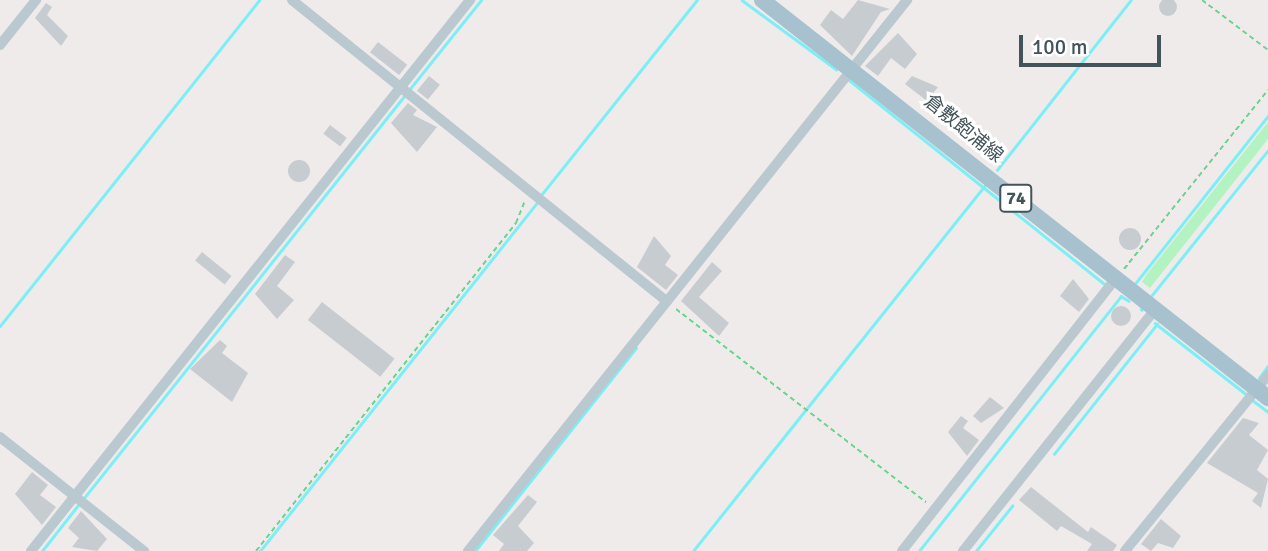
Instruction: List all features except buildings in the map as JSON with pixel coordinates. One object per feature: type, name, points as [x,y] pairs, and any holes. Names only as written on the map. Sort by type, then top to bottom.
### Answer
[{"type":"main road","name":"倉敷飽浦線","points":[[762,0],[851,67],[1116,278],[1256,396]]},
{"type":"street","points":[[0,44],[36,0]]},
{"type":"street","points":[[292,0],[670,303]]},
{"type":"street","points":[[31,551],[404,91],[470,0]]},
{"type":"street","points":[[468,551],[670,303],[851,67],[906,0]]},
{"type":"street","points":[[902,551],[1116,278]]},
{"type":"street","points":[[963,551],[1155,310]]},
{"type":"street","points":[[1125,551],[1256,396],[1268,375]]},
{"type":"street","points":[[0,438],[144,551]]},
{"type":"path","points":[[1202,0],[1268,50]]},
{"type":"path","points":[[1116,278],[1268,90]]},
{"type":"path","points":[[256,551],[516,223],[532,191]]},
{"type":"path","points":[[670,303],[935,510]]},
{"type":"green space","points":[[1268,122],[1268,139],[1150,288],[1142,282],[1146,275]]},
{"type":"waterway","points":[[0,326],[259,0]]},
{"type":"waterway","points":[[409,90],[481,0]]},
{"type":"waterway","points":[[542,194],[697,0]]},
{"type":"waterway","points":[[742,0],[836,69]]},
{"type":"waterway","points":[[997,170],[1131,0]]},
{"type":"waterway","points":[[849,80],[1106,285]]},
{"type":"waterway","points":[[84,498],[405,95]]},
{"type":"waterway","points":[[1134,285],[1268,116]]},
{"type":"waterway","points":[[1152,295],[1268,150]]},
{"type":"waterway","points":[[693,551],[986,184]]},
{"type":"waterway","points":[[260,551],[538,201]]},
{"type":"waterway","points":[[919,551],[1121,296],[1129,301]]},
{"type":"waterway","points":[[1155,323],[1246,394]]},
{"type":"waterway","points":[[1054,454],[1157,324]]},
{"type":"waterway","points":[[475,551],[636,348]]},
{"type":"waterway","points":[[1259,378],[1268,366]]},
{"type":"waterway","points":[[1251,399],[1268,412]]},
{"type":"waterway","points":[[42,551],[79,504]]},
{"type":"waterway","points":[[976,551],[1012,506]]}]
